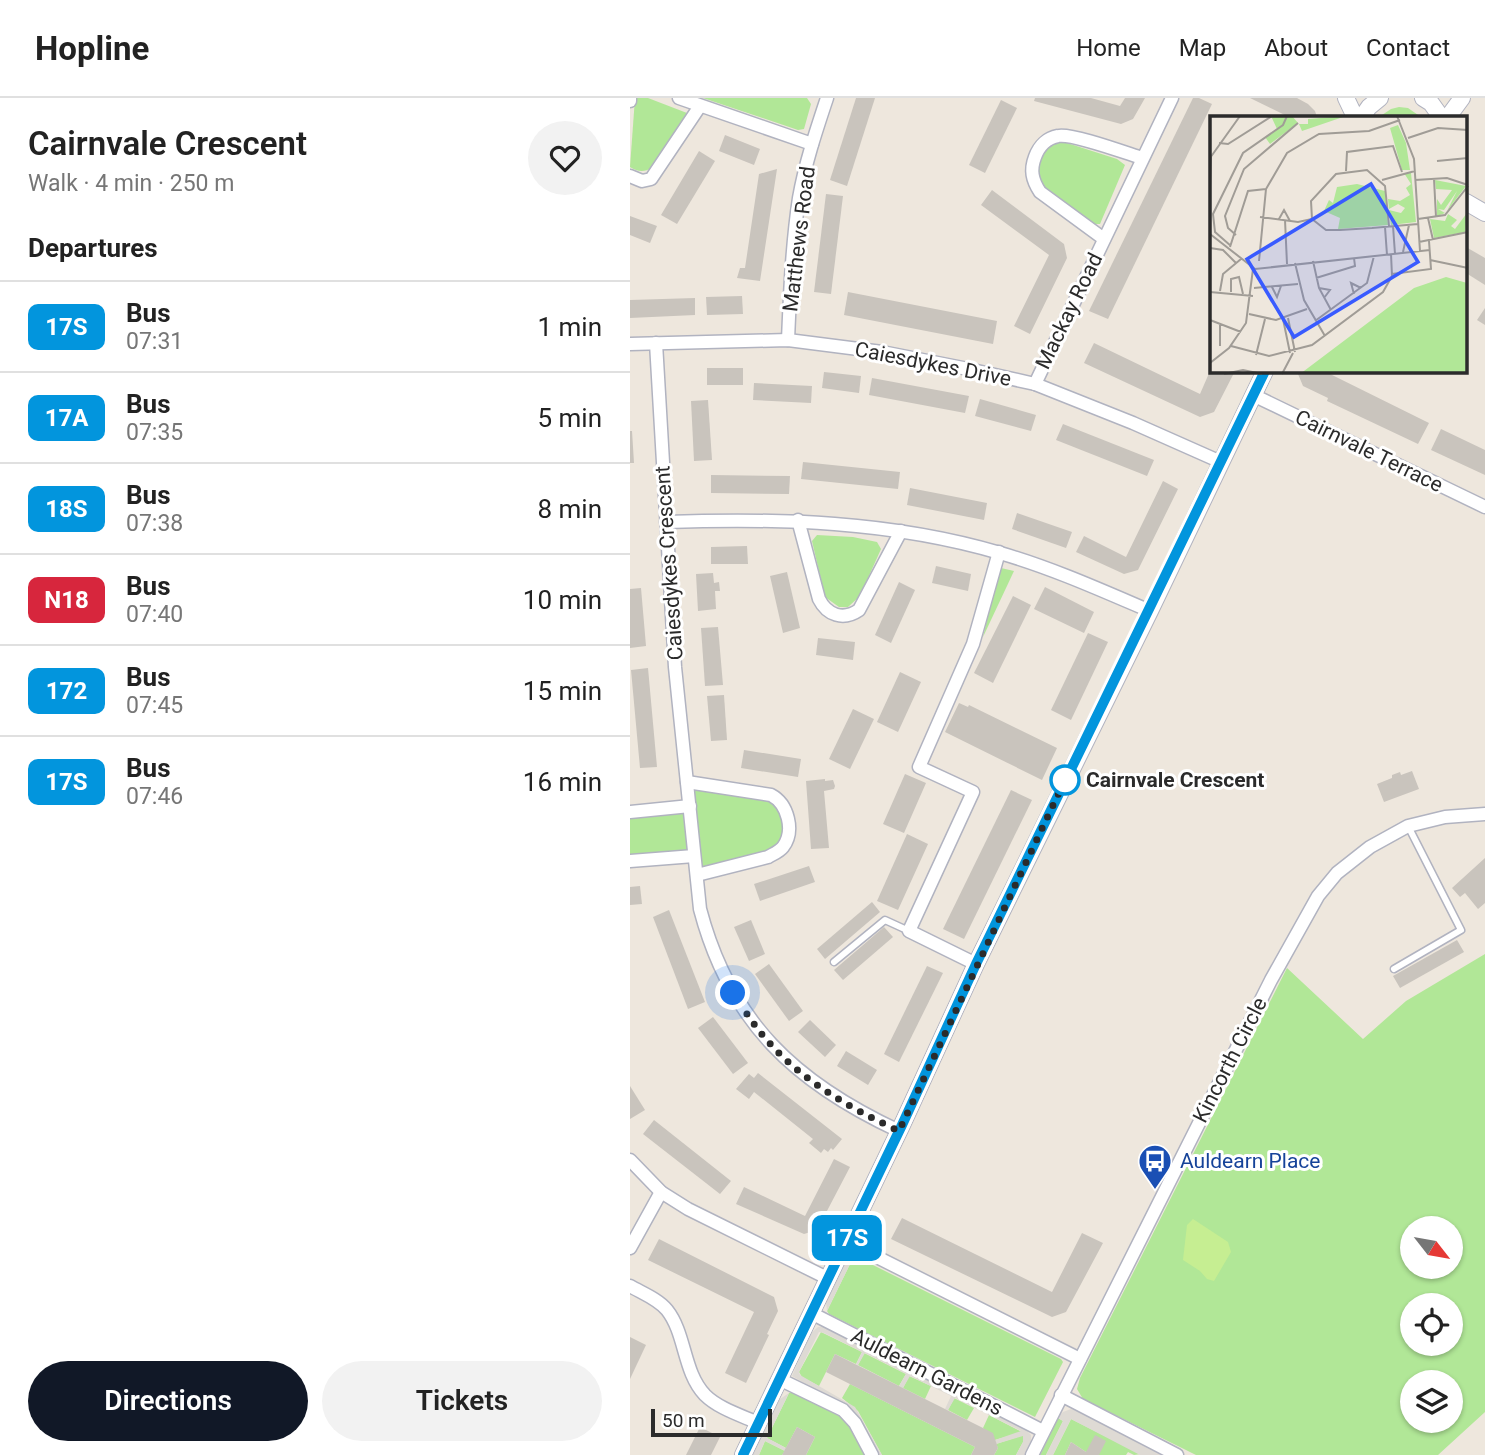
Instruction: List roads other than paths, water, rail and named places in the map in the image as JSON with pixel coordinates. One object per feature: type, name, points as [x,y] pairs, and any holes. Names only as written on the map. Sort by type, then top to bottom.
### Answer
[{"type":"street","points":[[679,98],[812,144]]},
{"type":"street","name":"Matthews Road","points":[[788,340],[798,210],[812,144],[827,98]]},
{"type":"street","name":"Mackay Road","points":[[1035,384],[1172,98]]},
{"type":"street","points":[[1346,98],[1355,116]]},
{"type":"street","points":[[1363,116],[1378,98]]},
{"type":"street","points":[[1423,98],[1431,103],[1440,116]]},
{"type":"street","points":[[1449,116],[1462,98]]},
{"type":"street","points":[[630,176],[642,181],[651,179],[700,106]]},
{"type":"street","name":"Mackay Road","points":[[1104,239],[1041,192],[1035,184],[1031,169],[1036,154],[1045,142],[1063,135],[1142,158]]},
{"type":"street","name":"Caiesdykes Drive","points":[[630,344],[788,340],[882,352],[1035,384],[1133,422],[1220,462]]},
{"type":"street","name":"Caiesdykes Crescent","points":[[656,343],[675,667],[700,909],[709,943],[733,993],[763,1036],[819,1087],[843,1103],[899,1131]]},
{"type":"street","points":[[743,1455],[976,964],[1264,373]]},
{"type":"street","name":"Cairnvale Terrace","points":[[1253,395],[1485,507]]},
{"type":"street","points":[[666,522],[798,520],[856,524],[901,531],[999,552],[1070,576],[1150,611]]},
{"type":"street","points":[[798,520],[819,599],[824,609],[835,614],[853,615],[859,610],[901,531]]},
{"type":"street","points":[[976,964],[909,932],[973,792],[919,767],[973,644],[999,552]]},
{"type":"street","points":[[687,782],[771,795],[785,806],[788,816],[788,837],[777,852],[697,875]]},
{"type":"street","points":[[630,812],[690,806]]},
{"type":"street","name":"Kincorth Circle","points":[[1031,1455],[1302,922],[1318,896],[1337,873],[1370,846],[1408,826],[1445,817],[1485,814]]},
{"type":"street","points":[[630,861],[694,856]]},
{"type":"street","points":[[630,1160],[661,1192],[688,1209],[827,1278]]},
{"type":"street","points":[[630,1248],[661,1192]]},
{"type":"street","points":[[845,1241],[1080,1359]]},
{"type":"street","points":[[630,1286],[667,1310],[679,1333],[699,1388],[706,1396],[758,1423]]},
{"type":"street","name":"Auldearn Gardens","points":[[811,1313],[1043,1431]]},
{"type":"street","points":[[779,1379],[843,1410],[855,1423],[872,1455]]},
{"type":"street","points":[[1061,1395],[1177,1455]]},
{"type":"lane","points":[[1394,969],[1461,930],[1408,826]]},
{"type":"lane","points":[[834,962],[885,920],[909,932]]},
{"type":"place","name":"Cairnvale Crescent","points":[[1065,780]]},
{"type":"place","name":"Auldearn Place","points":[[1155,1191]]}]
